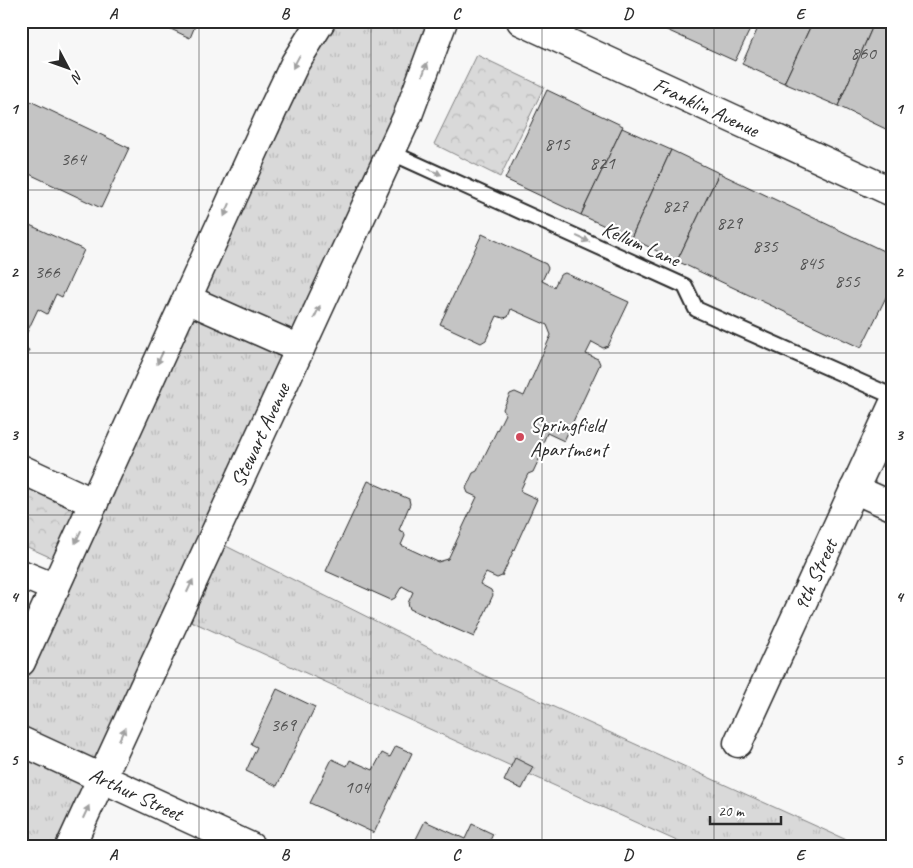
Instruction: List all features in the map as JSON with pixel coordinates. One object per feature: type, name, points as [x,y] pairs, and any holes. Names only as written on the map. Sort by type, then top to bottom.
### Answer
[{"type":"main road","points":[[21,662],[295,63],[322,21]]},
{"type":"main road","name":"Stewart Avenue","points":[[70,847],[408,115],[443,21]]},
{"type":"main road","name":"Franklin Avenue","points":[[521,21],[892,192]]},
{"type":"main road","points":[[187,299],[300,349]]},
{"type":"main road","name":"9th Street","points":[[738,743],[892,407]]},
{"type":"main road","points":[[21,469],[94,503]]},
{"type":"main road","points":[[854,489],[892,506]]},
{"type":"main road","points":[[21,574],[55,588]]},
{"type":"main road","name":"Arthur Street","points":[[21,741],[251,847]]},
{"type":"lane","name":"Kellum Lane","points":[[390,152],[685,286],[696,308],[892,396]]},
{"type":"green space","points":[[320,21],[437,21],[218,542],[481,674],[862,847],[690,847],[182,617],[75,847],[21,847],[21,659]]},
{"type":"green space","points":[[477,55],[544,87],[500,177],[434,144]]},
{"type":"green space","points":[[21,459],[98,491],[65,564],[21,544]]},
{"type":"building","points":[[161,21],[197,21],[190,38],[160,24]]},
{"type":"building","points":[[660,21],[754,21],[735,61],[658,26]]},
{"type":"building","points":[[761,21],[813,21],[784,83],[742,64]]},
{"type":"building","points":[[813,21],[875,21],[838,106],[784,83]]},
{"type":"building","points":[[875,21],[892,21],[892,132],[838,106]]},
{"type":"building","points":[[547,90],[623,126],[581,215],[505,179]]},
{"type":"building","points":[[28,100],[129,148],[101,208],[21,170],[21,115]]},
{"type":"building","points":[[622,128],[671,150],[631,238],[581,215]]},
{"type":"building","points":[[671,150],[719,173],[677,261],[631,238]]},
{"type":"building","points":[[719,173],[892,255],[892,285],[861,348],[677,261]]},
{"type":"building","points":[[21,221],[84,250],[62,297],[56,294],[47,314],[38,309],[21,345]]},
{"type":"building","name":"Springfield Apartment","points":[[482,234],[546,264],[548,268],[542,281],[554,287],[560,275],[565,273],[629,302],[608,346],[603,348],[592,342],[586,354],[598,359],[600,364],[564,441],[547,433],[540,450],[541,455],[533,472],[528,474],[520,491],[537,499],[502,576],[497,578],[486,573],[480,584],[491,590],[493,595],[474,637],[410,609],[408,603],[413,592],[402,586],[395,598],[391,600],[326,571],[368,481],[409,499],[410,504],[399,530],[404,532],[405,536],[401,545],[438,562],[448,559],[477,497],[468,493],[466,488],[473,473],[477,471],[505,414],[503,409],[510,394],[515,392],[524,396],[551,335],[547,325],[511,309],[508,317],[497,316],[486,340],[481,343],[440,324]]},
{"type":"building","points":[[21,346],[29,350],[21,368]]},
{"type":"building","points":[[277,689],[315,707],[277,786],[246,771],[257,747],[251,744]]},
{"type":"building","points":[[396,746],[412,753],[374,833],[310,803],[332,759],[347,766],[350,760],[373,770],[382,753],[390,757]]},
{"type":"building","points":[[515,758],[533,767],[522,789],[504,781]]},
{"type":"building","points":[[425,821],[465,839],[472,824],[493,834],[487,847],[412,847]]},
{"type":"place","name":"Springfield Apartment","points":[[520,437]]}]
